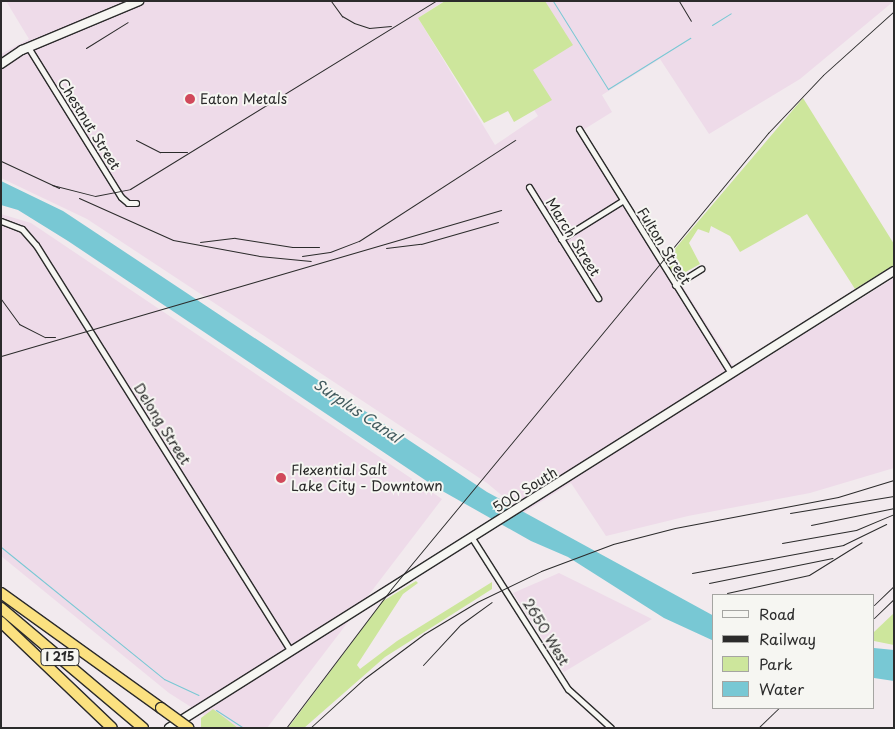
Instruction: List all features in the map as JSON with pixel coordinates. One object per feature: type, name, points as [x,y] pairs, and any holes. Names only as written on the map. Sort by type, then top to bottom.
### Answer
[{"type":"highway","points":[[1,593],[189,728]]},
{"type":"highway","name":"I 215","points":[[1,608],[137,726]]},
{"type":"highway","name":"I 215","points":[[1,617],[137,726]]},
{"type":"highway","points":[[1,622],[112,728]]},
{"type":"street","points":[[1,64],[28,47],[139,1]]},
{"type":"street","name":"Chestnut Street","points":[[28,47],[121,197],[128,203],[136,203]]},
{"type":"street","name":"Fulton Street","points":[[578,129],[731,373]]},
{"type":"street","name":"March Street","points":[[529,187],[598,298]]},
{"type":"street","points":[[561,239],[622,201]]},
{"type":"street","name":"Delong Street","points":[[1,221],[22,229],[36,245],[291,651]]},
{"type":"street","points":[[676,285],[701,270]]},
{"type":"street","name":"500 South","points":[[169,728],[894,271]]},
{"type":"street","name":"2650 West","points":[[472,538],[568,689],[612,728]]},
{"type":"shaded area","points":[[6,1],[444,1],[418,18],[495,145],[538,116],[515,80],[541,1],[894,1],[800,79],[709,134],[660,59],[602,95],[612,112],[583,130],[739,375],[894,278],[894,468],[810,493],[688,516],[606,536],[571,483],[523,513],[487,483],[87,219],[1,178],[1,54],[29,39]]},
{"type":"shaded area","points":[[1,214],[31,223],[442,499],[267,728],[224,728],[169,693],[1,556]]},
{"type":"shaded area","points":[[559,573],[652,619],[564,672],[513,593]]},
{"type":"green space","points":[[445,1],[545,1],[573,45],[533,70],[552,100],[514,122],[508,111],[484,123],[418,18]]},
{"type":"green space","points":[[803,98],[894,244],[894,265],[855,289],[807,214],[740,252],[730,236],[711,226],[709,233],[698,229],[689,243],[700,264],[675,278],[668,268],[671,265],[668,257]]},
{"type":"green space","points":[[416,581],[418,583],[403,594],[357,665],[360,669],[397,641],[492,582],[492,589],[385,657],[304,728],[288,728],[383,601]]},
{"type":"green space","points":[[894,613],[894,645],[875,641],[875,631]]},
{"type":"green space","points":[[213,709],[238,728],[201,728],[201,718]]},
{"type":"water","name":"Surplus Canal","points":[[1,181],[63,211],[487,492],[712,615],[712,640],[664,618],[568,557],[531,541],[437,488],[68,241],[18,210],[1,205]]},
{"type":"water","points":[[875,648],[894,650],[894,681],[875,678]]},
{"type":"waterway","points":[[553,1],[608,89],[690,38]]},
{"type":"waterway","points":[[712,25],[731,13]]},
{"type":"waterway","points":[[1,547],[164,679],[199,695]]},
{"type":"waterway","points":[[216,710],[244,728]]},
{"type":"railway","points":[[331,1],[342,16],[354,23],[369,28],[391,26]]},
{"type":"railway","points":[[52,185],[95,196],[130,189],[435,1]]},
{"type":"railway","points":[[679,1],[691,21]]},
{"type":"railway","points":[[286,728],[391,589],[768,133],[823,75],[894,11]]},
{"type":"railway","points":[[86,48],[128,22]]},
{"type":"railway","points":[[136,140],[160,152],[187,152]]},
{"type":"railway","points":[[302,256],[330,252],[359,241],[515,140]]},
{"type":"railway","points":[[1,161],[59,188]]},
{"type":"railway","points":[[79,198],[173,240],[259,256],[311,261]]},
{"type":"railway","points":[[1,356],[501,210]]},
{"type":"railway","points":[[386,248],[421,244],[498,222]]},
{"type":"railway","points":[[200,242],[235,238],[292,247],[319,247]]},
{"type":"railway","points":[[1,299],[19,324],[45,337],[55,337]]},
{"type":"railway","points":[[310,728],[365,678],[424,634],[477,602],[541,571],[613,544],[675,528],[838,497],[894,480]]},
{"type":"railway","points":[[790,513],[894,496]]},
{"type":"railway","points":[[811,525],[894,508]]},
{"type":"railway","points":[[782,543],[856,530],[894,514]]},
{"type":"railway","points":[[692,573],[843,545],[886,524]]},
{"type":"railway","points":[[727,593],[809,575],[862,542]]},
{"type":"railway","points":[[709,583],[833,558]]},
{"type":"railway","points":[[875,604],[894,586]]},
{"type":"railway","points":[[875,617],[894,599]]},
{"type":"railway","points":[[423,665],[460,625],[492,602]]},
{"type":"railway","points":[[758,728],[778,709]]},
{"type":"place","name":"Eaton Metals","points":[[190,99]]},
{"type":"place","name":"Flexential Salt Lake City - Downtown","points":[[281,478]]}]
